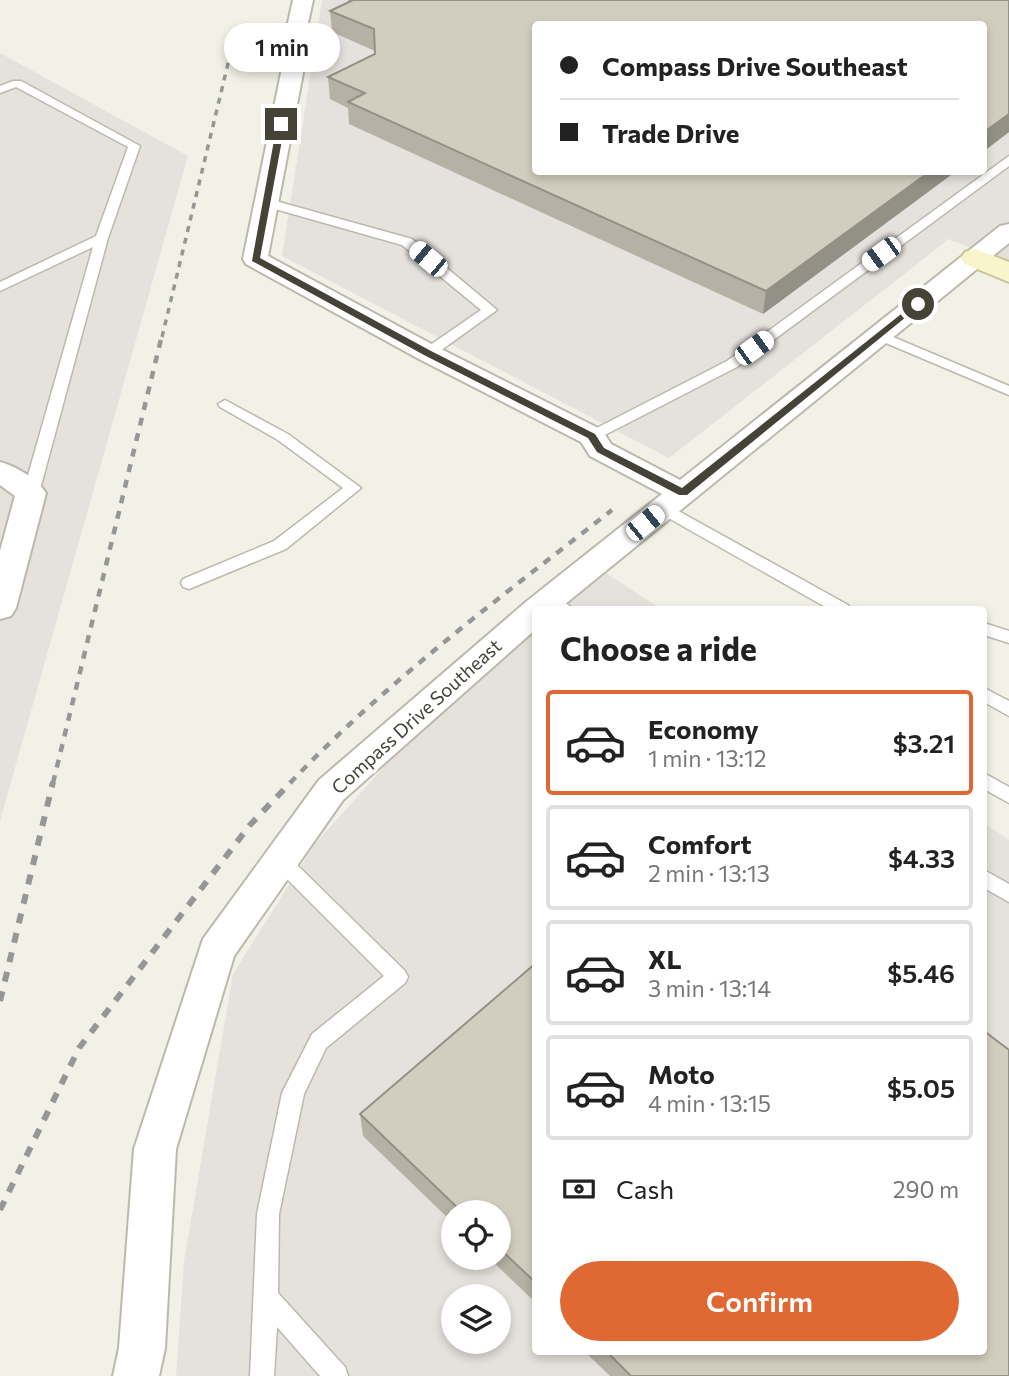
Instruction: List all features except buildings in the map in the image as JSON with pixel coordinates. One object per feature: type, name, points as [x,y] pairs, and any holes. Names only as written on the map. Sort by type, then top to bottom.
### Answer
[{"type":"street","points":[[303,0],[293,47],[292,73],[255,259],[428,353],[592,436],[600,450],[673,501]]},
{"type":"street","name":"Compass Drive Southeast","points":[[549,606],[673,501],[1009,231]]},
{"type":"street","points":[[975,258],[1009,273]]},
{"type":"street","points":[[0,471],[31,494],[0,608]]},
{"type":"street","name":"Compass Drive Southeast","points":[[136,1376],[142,1348],[155,1149],[217,950],[331,790],[532,620]]},
{"type":"lane","points":[[0,90],[17,83],[134,146],[102,237],[31,494]]},
{"type":"lane","points":[[592,436],[732,364],[1009,160]]},
{"type":"lane","points":[[265,202],[407,242],[490,310],[428,353]]},
{"type":"lane","points":[[0,288],[102,237]]},
{"type":"lane","points":[[879,335],[1009,390]]},
{"type":"lane","points":[[189,583],[280,545],[353,488],[283,437],[225,404]]},
{"type":"lane","points":[[673,501],[837,606]]},
{"type":"lane","points":[[987,630],[1009,638]]},
{"type":"lane","points":[[987,696],[1009,709]]},
{"type":"lane","points":[[987,782],[1009,796]]},
{"type":"lane","points":[[262,1376],[268,1214],[293,1093],[319,1041],[398,978],[281,861]]},
{"type":"lane","points":[[987,880],[1009,894]]},
{"type":"lane","points":[[266,1297],[337,1376]]},
{"type":"shaded area","points":[[322,0],[1009,0],[1009,264],[949,239],[669,458],[282,256]]},
{"type":"shaded area","points":[[0,53],[188,156],[0,821]]},
{"type":"shaded area","points":[[603,571],[656,606],[560,606]]},
{"type":"shaded area","points":[[532,628],[532,1355],[987,1355],[987,825],[1009,840],[1009,1376],[176,1376],[184,1261],[233,974],[314,845],[442,702]]},
{"type":"railway","points":[[162,337],[233,43]]},
{"type":"railway","points":[[53,783],[162,335]]},
{"type":"railway","points":[[291,782],[405,675],[612,510]]},
{"type":"railway","points":[[0,1001],[53,782]]},
{"type":"railway","points":[[0,1210],[79,1048],[250,825],[291,782]]},
{"type":"route","points":[[281,124],[255,259],[428,353],[592,436],[600,450],[683,493],[918,304]]}]
